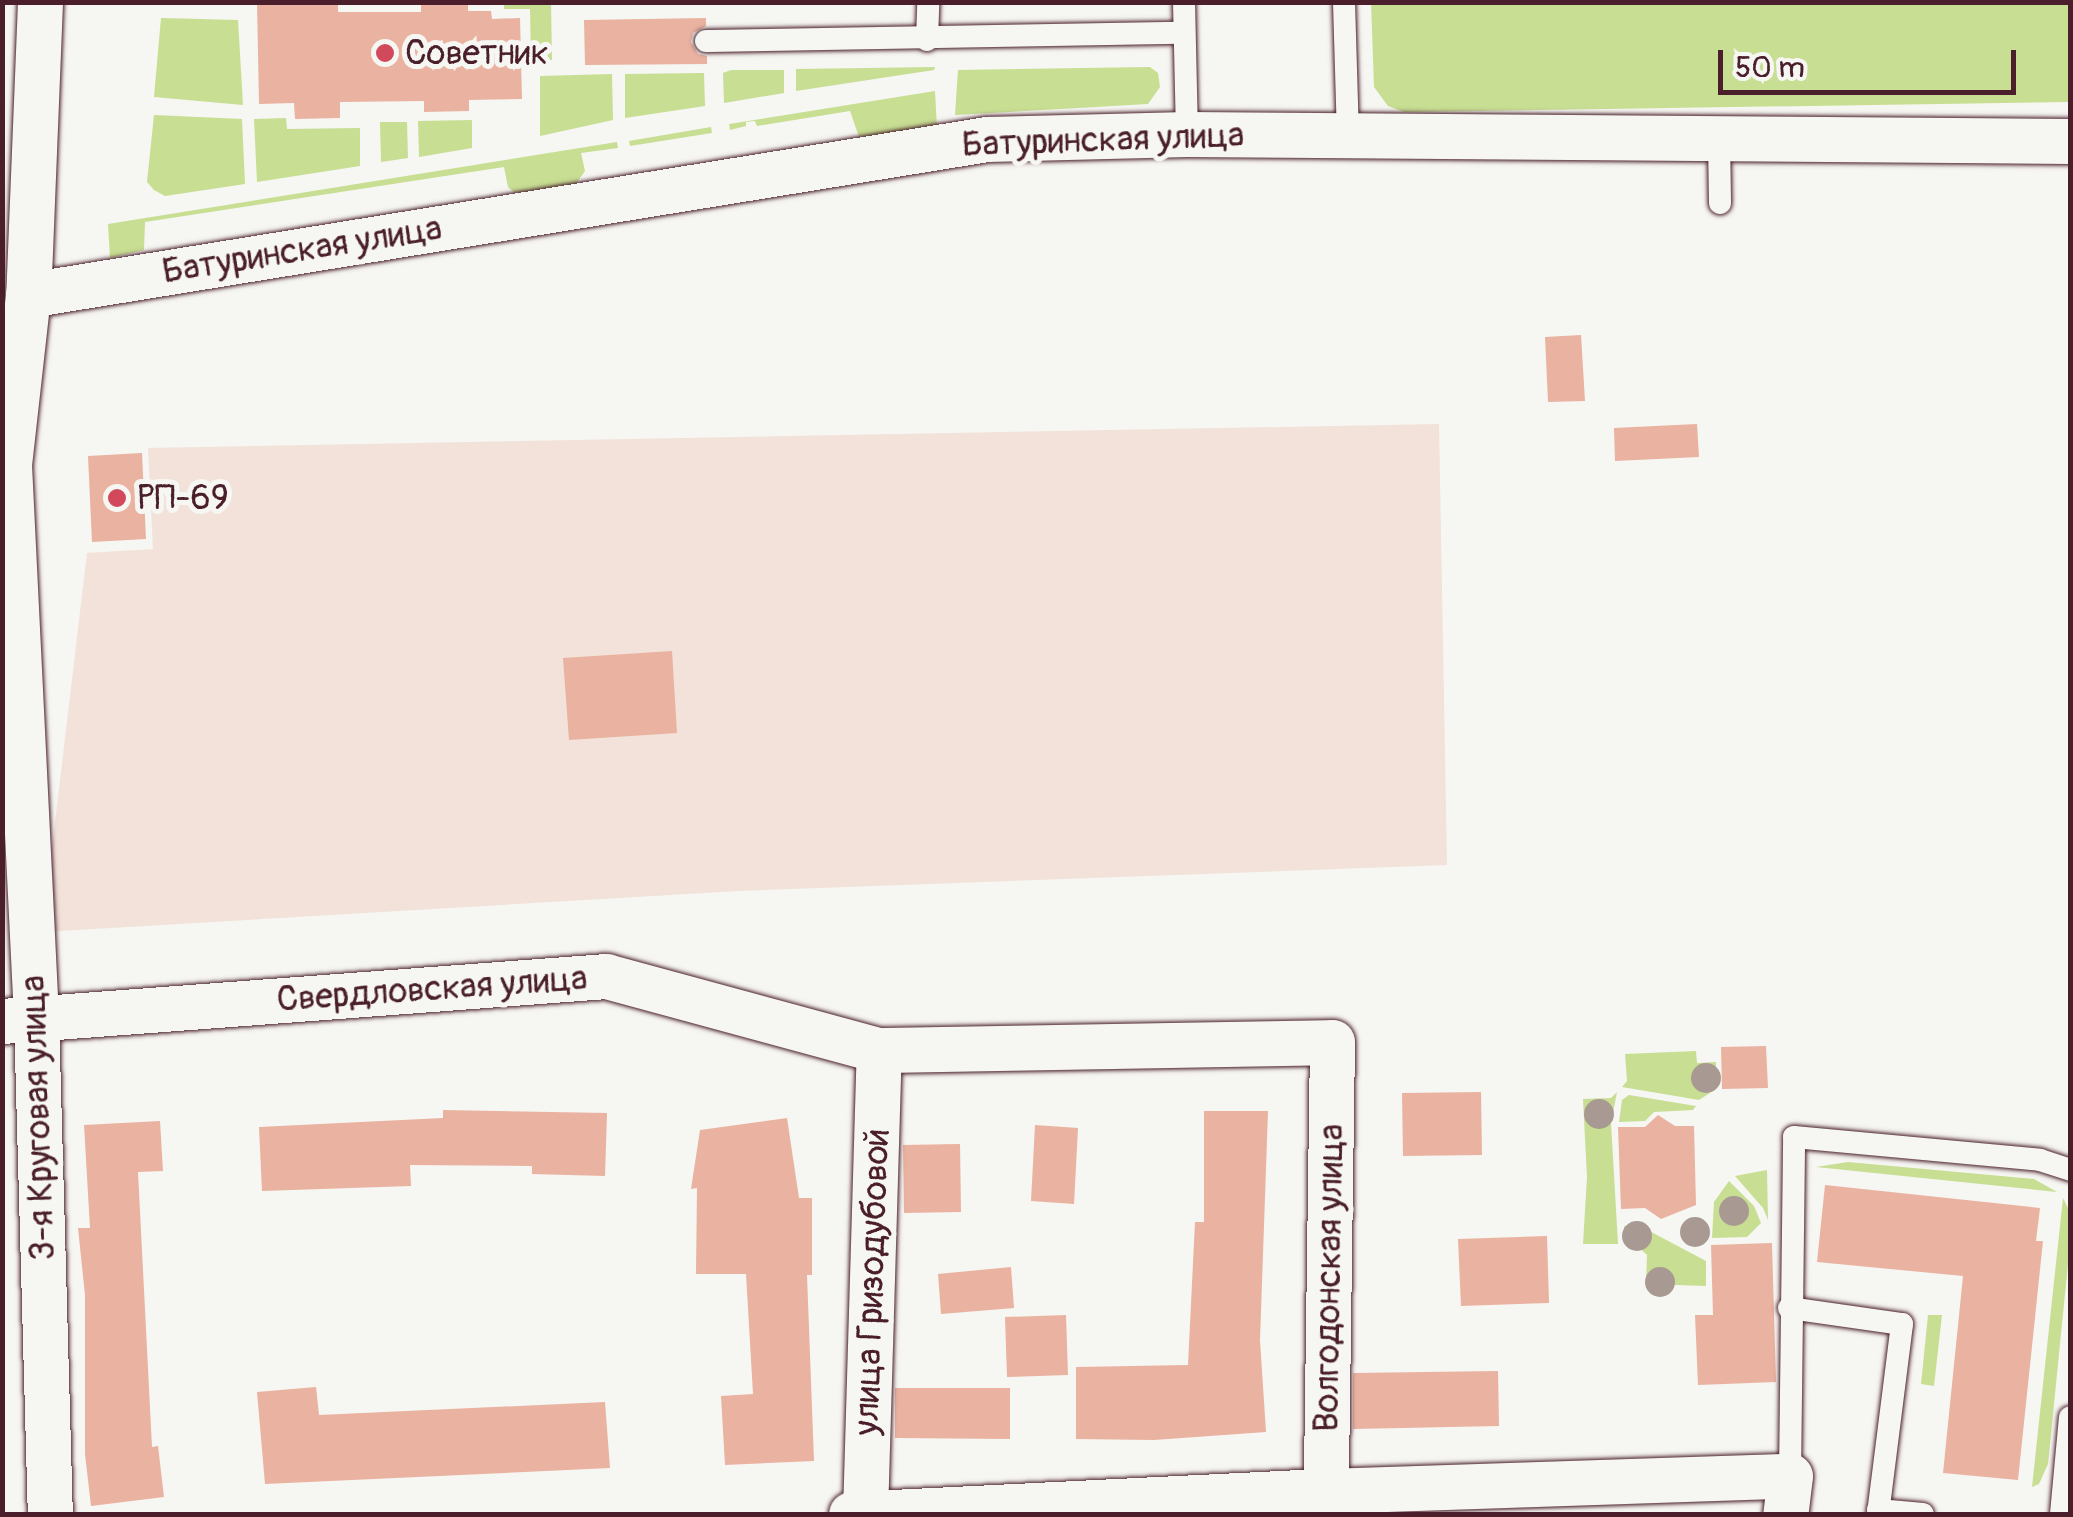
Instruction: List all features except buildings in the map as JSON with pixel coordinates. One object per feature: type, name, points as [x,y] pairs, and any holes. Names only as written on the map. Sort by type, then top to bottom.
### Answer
[{"type":"street","name":"3-я Круговая улица","points":[[40,2],[28,295],[6,465],[19,1019],[50,1514]]},
{"type":"street","name":"Батуринская улица","points":[[28,295],[987,139],[1187,134],[2070,141]]},
{"type":"street","name":"Свердловская улица","points":[[19,1019],[606,976],[879,1050],[1332,1042]]},
{"type":"street","name":"Волгодонская улица","points":[[1325,1503],[1332,1042]]},
{"type":"street","name":"улица Гризодубовой","points":[[865,1514],[879,1050]]},
{"type":"street","points":[[851,1514],[1787,1495]]},
{"type":"lane","points":[[928,2],[928,40]]},
{"type":"lane","points":[[1184,2],[1187,134]]},
{"type":"lane","points":[[1344,2],[1348,135]]},
{"type":"lane","points":[[706,41],[1184,33]]},
{"type":"lane","points":[[1719,138],[1720,203]]},
{"type":"lane","points":[[1787,1495],[1794,1137],[2040,1160],[2070,1170]]},
{"type":"lane","points":[[1790,1308],[1902,1324],[1878,1512],[1924,1514]]},
{"type":"lane","points":[[2061,1514],[2070,1416]]},
{"type":"shaded area","points":[[1439,424],[1447,865],[738,891],[42,932],[87,553],[153,549],[148,448]]},
{"type":"green space","points":[[504,3],[551,3],[552,60],[531,60],[530,9],[504,9]]},
{"type":"green space","points":[[1371,3],[2070,3],[2070,102],[1404,112],[1388,106],[1374,87]]},
{"type":"green space","points":[[161,18],[238,20],[243,105],[154,97]]},
{"type":"green space","points":[[935,67],[934,70],[796,91],[796,69]]},
{"type":"green space","points":[[1150,67],[1158,73],[1160,87],[1148,104],[955,115],[958,70]]},
{"type":"green space","points":[[784,70],[784,93],[724,103],[723,73]]},
{"type":"green space","points":[[704,73],[705,106],[625,118],[625,74]]},
{"type":"green space","points":[[612,74],[613,120],[540,136],[540,76]]},
{"type":"green space","points":[[935,91],[937,128],[859,137],[850,111],[757,126],[755,121],[746,122],[746,126],[730,130],[729,124]]},
{"type":"green space","points":[[154,115],[242,119],[245,184],[165,196],[154,190],[147,182]]},
{"type":"green space","points":[[286,118],[287,129],[360,128],[360,166],[257,182],[254,119]]},
{"type":"green space","points":[[472,120],[472,148],[419,157],[418,121]]},
{"type":"green space","points":[[380,122],[407,122],[408,158],[381,162]]},
{"type":"green space","points":[[711,127],[712,133],[630,146],[629,141]]},
{"type":"green space","points":[[617,142],[618,148],[581,153],[585,171],[575,185],[515,193],[508,187],[504,167],[145,222],[144,250],[110,258],[108,224]]},
{"type":"green space","points":[[1696,1051],[1697,1063],[1716,1062],[1716,1089],[1699,1100],[1622,1087],[1627,1081],[1625,1054]]},
{"type":"green space","points":[[1617,1092],[1611,1123],[1618,1244],[1583,1244],[1587,1177],[1583,1099],[1611,1098]]},
{"type":"green space","points":[[1629,1095],[1696,1106],[1693,1110],[1654,1112],[1645,1121],[1619,1122],[1622,1100]]},
{"type":"green space","points":[[1848,1162],[2034,1179],[2057,1192],[1816,1167]]},
{"type":"green space","points":[[1767,1170],[1768,1220],[1763,1208],[1735,1176]]},
{"type":"green space","points":[[1729,1181],[1754,1206],[1761,1223],[1747,1237],[1712,1238],[1714,1202]]},
{"type":"green space","points":[[2063,1198],[2070,1212],[2070,1244],[2048,1464],[2039,1484],[2032,1487]]},
{"type":"green space","points":[[1638,1225],[1706,1261],[1706,1286],[1646,1284],[1647,1255],[1635,1244],[1625,1244],[1624,1226]]},
{"type":"green space","points":[[1928,1315],[1942,1315],[1934,1386],[1921,1384]]},
{"type":"place","name":"Советник","points":[[385,53]]},
{"type":"place","name":"РП-69","points":[[117,498]]}]
